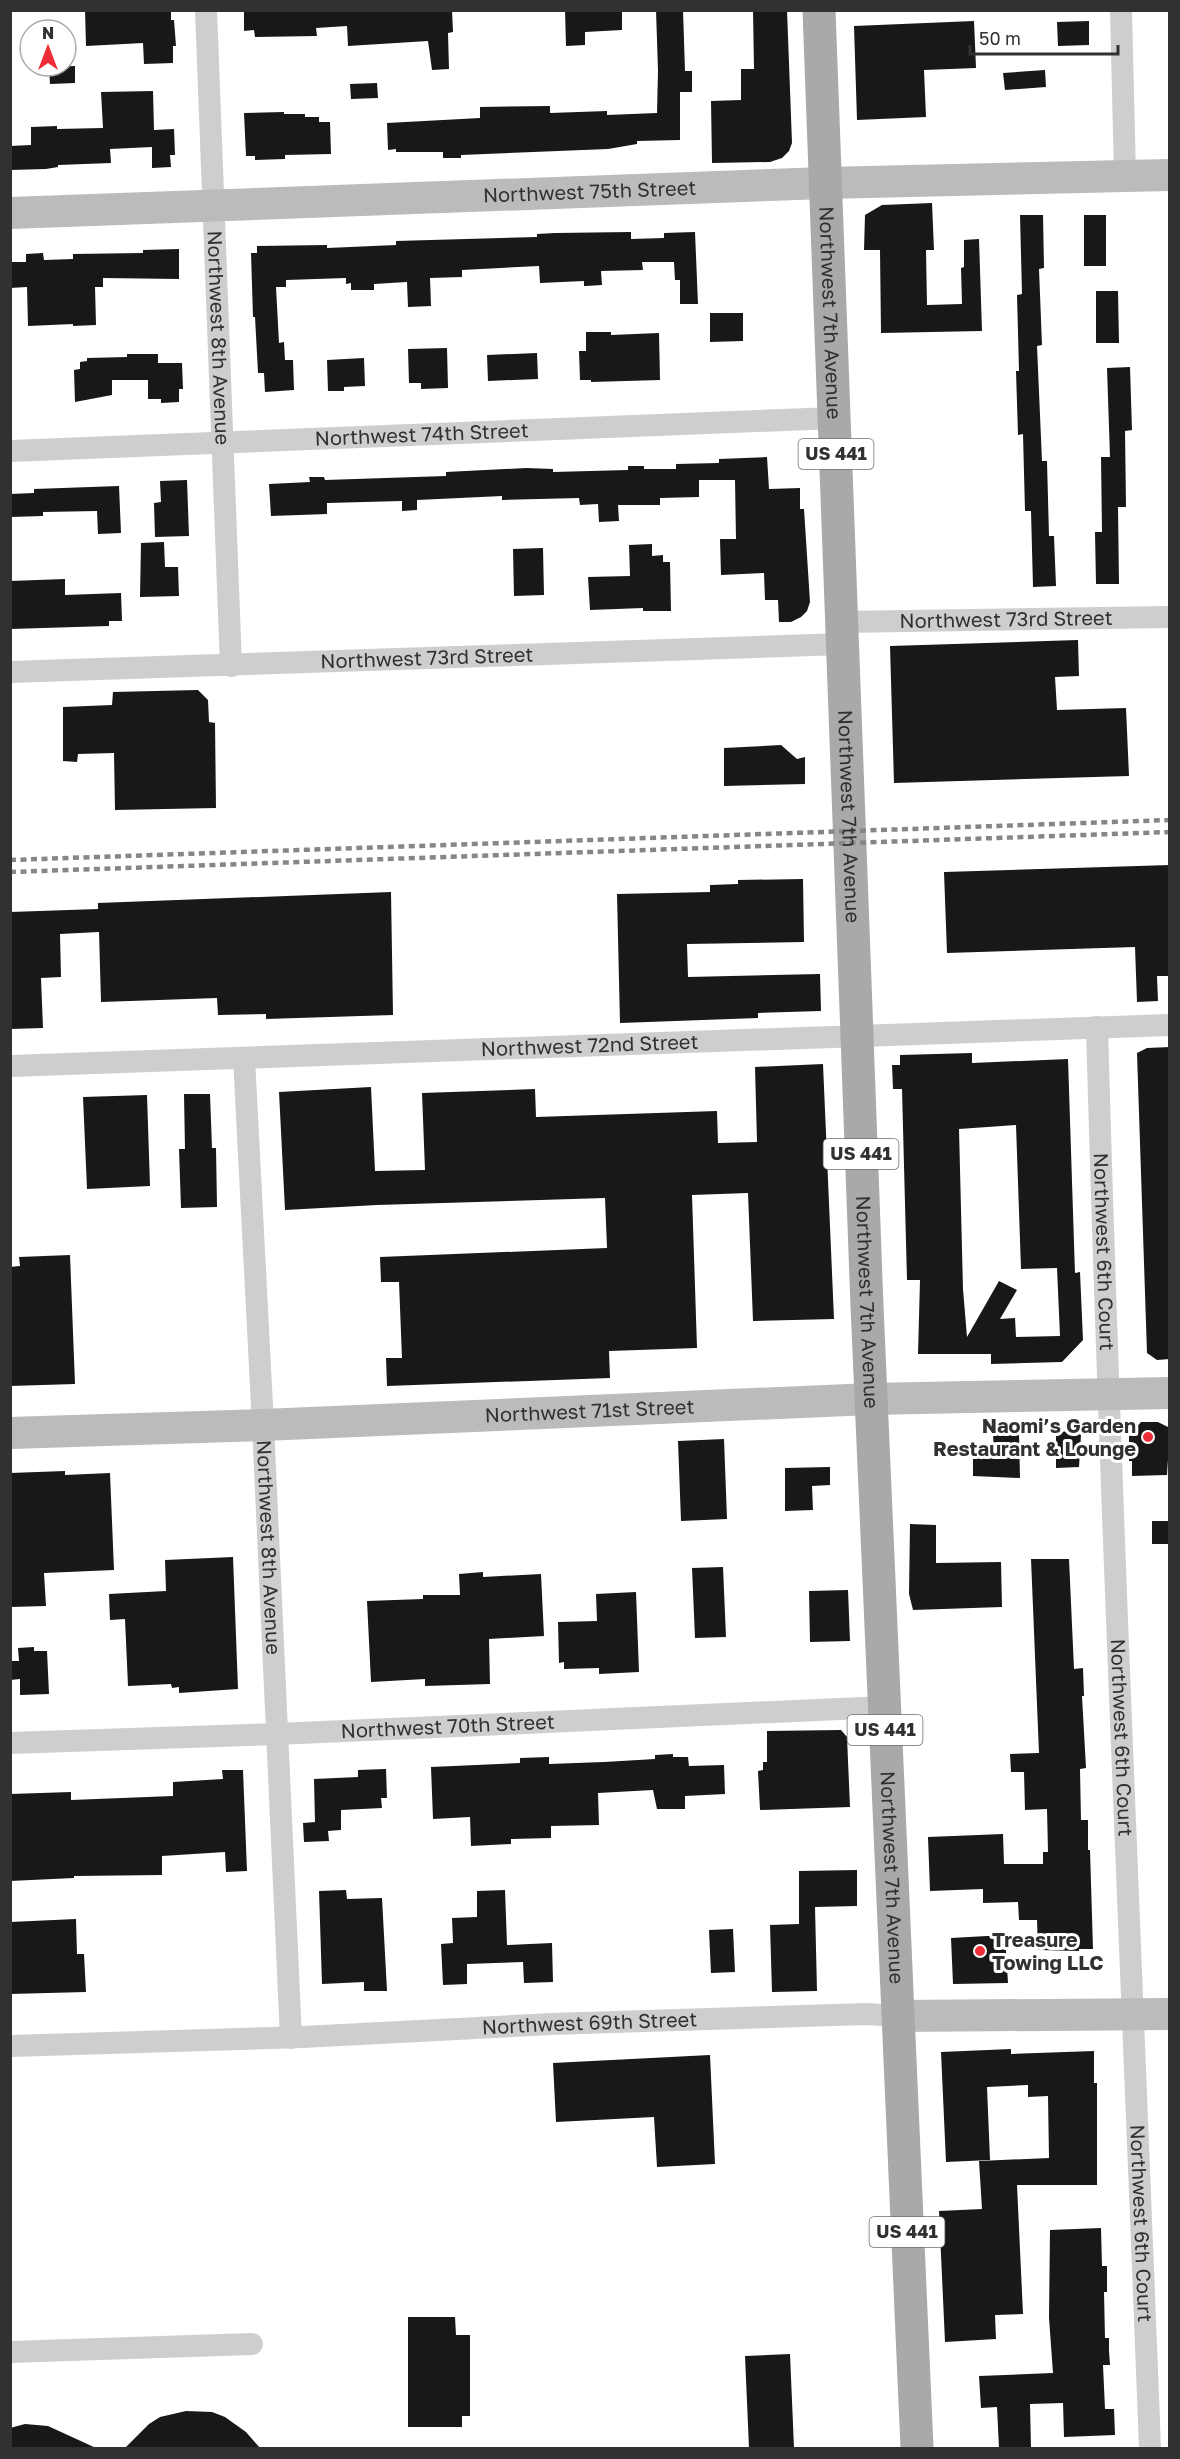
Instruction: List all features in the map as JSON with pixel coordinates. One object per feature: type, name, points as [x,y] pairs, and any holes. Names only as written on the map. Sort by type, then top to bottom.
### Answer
[{"type":"main road","name":"Northwest 7th Avenue","points":[[819,10],[871,1399],[917,2448]]},
{"type":"street","name":"Northwest 8th Avenue","points":[[206,10],[231,666]]},
{"type":"street","points":[[1121,10],[1125,176]]},
{"type":"street","name":"Northwest 75th Street","points":[[10,213],[825,183],[1170,175]]},
{"type":"street","name":"Northwest 74th Street","points":[[10,451],[834,418]]},
{"type":"street","name":"Northwest 73rd Street","points":[[10,672],[231,666],[1170,617]]},
{"type":"street","name":"Northwest 72nd Street","points":[[10,1066],[1170,1025]]},
{"type":"street","name":"Northwest 6th Court","points":[[1097,1027],[1107,1395],[1150,2448]]},
{"type":"street","name":"Northwest 8th Avenue","points":[[244,1058],[291,2038]]},
{"type":"street","name":"Northwest 71st Street","points":[[10,1433],[263,1425],[871,1399],[1170,1393]]},
{"type":"street","name":"Northwest 70th Street","points":[[10,1743],[277,1734],[884,1707]]},
{"type":"street","name":"Northwest 69th Street","points":[[10,2046],[291,2038],[551,2024],[866,2014],[898,2016],[1170,2014]]},
{"type":"street","points":[[10,2352],[252,2344]]},
{"type":"building","points":[[85,10],[171,10],[176,46],[173,46],[173,63],[144,64],[143,43],[86,46]]},
{"type":"building","points":[[244,10],[452,10],[453,32],[448,33],[449,69],[432,70],[428,41],[348,46],[347,26],[316,28],[317,36],[255,37],[254,30],[244,31]]},
{"type":"building","points":[[565,10],[622,10],[622,30],[585,32],[585,45],[566,46]]},
{"type":"building","points":[[656,10],[683,10],[685,71],[692,71],[692,92],[680,92],[680,140],[637,141],[637,144],[608,149],[461,155],[461,158],[443,158],[443,152],[388,150],[387,123],[480,118],[480,107],[550,106],[550,113],[607,111],[607,115],[657,113]]},
{"type":"building","points":[[753,10],[787,10],[792,143],[789,151],[782,158],[770,162],[712,163],[711,101],[741,100],[741,69],[754,69]]},
{"type":"building","points":[[974,21],[976,68],[924,70],[926,117],[857,120],[854,26]]},
{"type":"building","points":[[1089,21],[1089,45],[1058,46],[1057,22]]},
{"type":"building","points":[[1045,70],[1046,87],[1005,90],[1003,73]]},
{"type":"building","points":[[50,78],[75,78],[75,83],[50,84]]},
{"type":"building","points":[[377,83],[378,98],[351,99],[350,84]]},
{"type":"building","points":[[153,91],[154,130],[174,129],[175,155],[170,155],[171,167],[152,168],[152,147],[110,149],[111,163],[10,170],[10,146],[31,145],[31,127],[103,128],[101,92]]},
{"type":"building","points":[[284,112],[284,114],[305,114],[305,117],[319,117],[319,122],[330,122],[331,154],[285,155],[285,159],[255,160],[255,156],[246,156],[244,113]]},
{"type":"building","points":[[932,203],[934,250],[926,250],[927,305],[962,304],[961,268],[964,267],[964,240],[979,239],[982,331],[881,333],[880,250],[864,250],[865,215],[882,205]]},
{"type":"building","points":[[1020,215],[1043,215],[1044,268],[1039,269],[1042,345],[1037,346],[1042,461],[1047,461],[1049,536],[1054,536],[1056,586],[1033,587],[1031,511],[1025,511],[1023,434],[1018,435],[1016,371],[1019,371],[1017,295],[1022,294]]},
{"type":"building","points":[[1084,215],[1106,215],[1106,266],[1084,266]]},
{"type":"building","points":[[631,232],[631,239],[664,238],[664,233],[695,232],[698,304],[680,304],[680,280],[675,280],[674,262],[642,262],[643,270],[601,271],[602,285],[586,286],[584,286],[584,281],[540,283],[539,266],[462,270],[462,277],[430,278],[431,306],[408,307],[407,282],[374,284],[374,290],[351,290],[351,283],[346,284],[346,278],[286,280],[286,287],[276,287],[279,343],[284,342],[285,360],[293,360],[294,390],[265,392],[264,373],[258,373],[255,317],[253,317],[251,253],[257,253],[257,246],[327,245],[327,248],[396,245],[396,241],[537,237],[537,234],[555,233]]},
{"type":"building","points":[[179,249],[179,279],[103,278],[103,287],[95,287],[96,325],[28,326],[27,287],[10,288],[10,262],[26,262],[26,254],[43,253],[44,260],[73,259],[73,254],[143,253],[143,250]]},
{"type":"building","points":[[1096,291],[1118,291],[1119,343],[1096,343]]},
{"type":"building","points":[[710,313],[743,313],[743,341],[710,342]]},
{"type":"building","points":[[586,332],[611,332],[611,335],[659,333],[660,380],[591,382],[591,380],[580,380],[579,351],[586,351]]},
{"type":"building","points":[[447,348],[448,388],[421,389],[421,383],[409,383],[408,349]]},
{"type":"building","points":[[537,353],[538,379],[488,381],[487,355]]},
{"type":"building","points":[[127,354],[158,354],[158,363],[182,363],[183,389],[179,389],[179,402],[161,403],[161,399],[148,399],[148,380],[112,380],[112,395],[75,402],[74,370],[80,369],[80,362],[87,361],[87,358],[127,357]]},
{"type":"building","points":[[364,358],[365,386],[344,387],[344,391],[328,391],[327,360]]},
{"type":"building","points":[[1130,367],[1132,430],[1125,431],[1126,507],[1118,507],[1119,584],[1096,584],[1095,532],[1102,532],[1101,457],[1110,457],[1107,368]]},
{"type":"building","points":[[767,457],[769,489],[800,488],[800,509],[804,509],[810,602],[807,611],[791,622],[779,622],[778,600],[765,600],[764,573],[721,575],[720,539],[736,539],[735,480],[699,480],[699,497],[660,498],[660,505],[618,505],[619,521],[599,522],[598,504],[580,505],[579,498],[502,500],[502,496],[417,500],[417,510],[402,511],[402,501],[327,503],[327,514],[271,516],[269,484],[310,482],[309,477],[324,477],[325,480],[446,476],[446,472],[526,468],[553,469],[553,472],[628,470],[628,466],[644,466],[644,469],[676,469],[676,464],[719,463],[719,459]]},
{"type":"building","points":[[187,480],[189,536],[155,537],[154,503],[161,502],[160,481]]},
{"type":"building","points":[[119,486],[121,533],[98,534],[97,511],[43,512],[43,516],[10,517],[10,494],[34,493],[34,489]]},
{"type":"building","points":[[164,542],[165,567],[178,567],[179,596],[140,597],[141,543]]},
{"type":"building","points":[[652,544],[652,556],[663,555],[663,562],[670,562],[671,611],[643,611],[643,608],[590,610],[588,577],[630,576],[629,545]]},
{"type":"building","points":[[543,548],[544,595],[514,596],[513,549]]},
{"type":"building","points":[[65,579],[65,595],[121,593],[122,621],[109,621],[109,626],[10,629],[10,581]]},
{"type":"building","points":[[1078,640],[1079,676],[1055,677],[1057,710],[1126,708],[1129,776],[894,783],[890,646]]},
{"type":"building","points":[[198,690],[208,700],[209,722],[215,723],[216,808],[115,810],[114,753],[78,754],[77,762],[63,761],[63,707],[112,705],[113,692]]},
{"type":"building","points":[[781,745],[797,759],[805,757],[805,784],[724,786],[724,748]]},
{"type":"building","points":[[1170,865],[1170,976],[1157,976],[1158,1001],[1137,1002],[1135,947],[947,953],[944,872]]},
{"type":"building","points":[[803,879],[804,942],[687,944],[688,977],[820,974],[821,1011],[758,1013],[758,1018],[620,1023],[617,894],[710,892],[710,885],[738,884],[738,880]]},
{"type":"building","points":[[391,892],[393,1015],[266,1019],[266,1014],[218,1015],[217,998],[101,1002],[99,932],[60,934],[61,977],[41,978],[43,1028],[10,1029],[10,912],[98,909],[98,903]]},
{"type":"building","points":[[1170,1047],[1170,1359],[1157,1360],[1147,1353],[1137,1053],[1147,1048]]},
{"type":"building","points":[[972,1053],[972,1063],[1068,1059],[1075,1273],[1080,1272],[1083,1340],[1062,1362],[991,1364],[991,1354],[918,1354],[920,1280],[907,1280],[902,1089],[893,1089],[892,1065],[900,1065],[900,1055]],"holes":[[[1016,1125],[1021,1269],[1057,1268],[1060,1336],[1016,1337],[1015,1318],[1000,1319],[1017,1290],[999,1281],[967,1337],[963,1289],[959,1129]]]},
{"type":"building","points":[[823,1064],[834,1319],[753,1321],[748,1193],[692,1195],[697,1348],[609,1351],[610,1378],[387,1386],[386,1358],[402,1358],[399,1282],[381,1282],[380,1257],[607,1248],[605,1198],[285,1210],[279,1092],[371,1087],[375,1171],[425,1170],[422,1093],[535,1089],[536,1117],[717,1111],[718,1143],[757,1142],[755,1067]]},
{"type":"building","points":[[184,1094],[210,1094],[212,1148],[216,1148],[217,1207],[181,1208],[179,1149],[185,1149]]},
{"type":"building","points":[[147,1095],[150,1186],[87,1189],[83,1097]]},
{"type":"building","points":[[70,1255],[75,1384],[10,1386],[10,1267],[20,1266],[19,1257]]},
{"type":"building","points":[[1141,1422],[1158,1422],[1170,1428],[1167,1475],[1132,1476],[1132,1461],[1129,1461],[1129,1436]]},
{"type":"building","points":[[1075,1431],[1081,1435],[1079,1467],[1056,1468],[1056,1432]]},
{"type":"building","points":[[993,1433],[1019,1433],[1020,1478],[973,1476],[973,1456],[994,1456]]},
{"type":"building","points":[[724,1439],[727,1519],[681,1521],[678,1441]]},
{"type":"building","points":[[830,1467],[830,1485],[812,1486],[813,1510],[785,1511],[785,1468]]},
{"type":"building","points":[[65,1471],[65,1475],[110,1473],[114,1570],[44,1573],[46,1606],[10,1607],[10,1473]]},
{"type":"building","points":[[1152,1521],[1170,1521],[1170,1544],[1152,1544]]},
{"type":"building","points":[[910,1524],[936,1525],[936,1563],[1001,1562],[1002,1607],[913,1610],[909,1594]]},
{"type":"building","points":[[233,1557],[238,1689],[179,1693],[179,1687],[172,1688],[171,1684],[128,1686],[125,1619],[110,1620],[109,1594],[166,1591],[165,1560]]},
{"type":"building","points":[[1031,1559],[1069,1559],[1074,1669],[1083,1668],[1084,1696],[1082,1696],[1086,1768],[1080,1769],[1081,1820],[1088,1820],[1093,1949],[1079,1949],[1079,1951],[1038,1950],[1037,1920],[1019,1920],[1018,1902],[983,1903],[983,1889],[930,1891],[928,1837],[1003,1834],[1004,1864],[1043,1864],[1043,1852],[1048,1852],[1047,1809],[1025,1810],[1024,1772],[1011,1772],[1010,1754],[1039,1753]]},
{"type":"building","points":[[723,1567],[726,1637],[695,1638],[692,1568]]},
{"type":"building","points":[[483,1572],[483,1577],[541,1574],[544,1636],[489,1639],[490,1684],[425,1686],[425,1679],[371,1682],[367,1601],[423,1599],[423,1595],[460,1595],[459,1574]]},
{"type":"building","points":[[848,1590],[850,1641],[810,1642],[809,1591]]},
{"type":"building","points":[[636,1592],[639,1672],[599,1674],[599,1668],[564,1669],[564,1662],[559,1663],[558,1622],[597,1621],[596,1594]]},
{"type":"building","points":[[34,1647],[34,1651],[47,1651],[49,1694],[20,1695],[20,1679],[10,1680],[10,1661],[19,1661],[18,1648]]},
{"type":"building","points":[[841,1730],[847,1737],[850,1807],[760,1810],[758,1771],[763,1770],[763,1762],[767,1762],[767,1731]]},
{"type":"building","points":[[673,1754],[673,1757],[688,1757],[689,1766],[724,1765],[725,1794],[685,1796],[685,1809],[657,1809],[653,1790],[598,1793],[599,1825],[551,1826],[551,1838],[511,1839],[511,1844],[471,1846],[470,1817],[433,1819],[431,1767],[520,1763],[520,1758],[549,1757],[549,1764],[604,1762],[655,1759],[655,1755]]},
{"type":"building","points":[[386,1769],[387,1798],[381,1798],[382,1808],[341,1810],[341,1830],[328,1831],[329,1841],[304,1842],[303,1823],[315,1822],[314,1779],[358,1777],[358,1770]]},
{"type":"building","points":[[222,1770],[243,1770],[247,1871],[226,1872],[225,1852],[162,1856],[162,1875],[74,1876],[74,1878],[10,1881],[10,1794],[71,1792],[71,1800],[173,1796],[173,1782],[223,1779]]},
{"type":"building","points":[[857,1870],[857,1906],[815,1907],[817,1991],[772,1992],[770,1925],[799,1924],[799,1871]]},
{"type":"building","points":[[346,1890],[347,1899],[382,1898],[387,1991],[364,1991],[364,1982],[322,1984],[319,1891]]},
{"type":"building","points":[[505,1890],[507,1945],[552,1943],[553,1982],[524,1983],[523,1962],[467,1964],[467,1984],[443,1985],[441,1944],[453,1943],[452,1918],[477,1917],[477,1891]]},
{"type":"building","points":[[76,1919],[77,1954],[84,1954],[86,1992],[10,1994],[10,1922]]},
{"type":"building","points":[[733,1929],[735,1972],[711,1973],[709,1930]]},
{"type":"building","points":[[1005,1935],[1008,1983],[953,1984],[951,1938]]},
{"type":"building","points":[[1011,2049],[1011,2054],[1094,2051],[1094,2083],[1097,2083],[1097,2185],[1017,2185],[1023,2314],[995,2315],[996,2339],[945,2342],[939,2211],[982,2209],[979,2161],[1049,2158],[1048,2096],[1028,2097],[1028,2085],[987,2087],[990,2160],[946,2162],[941,2052]]},
{"type":"building","points":[[710,2055],[715,2164],[657,2167],[654,2117],[556,2122],[553,2063]]},
{"type":"building","points":[[1101,2228],[1102,2266],[1107,2266],[1107,2292],[1104,2292],[1105,2338],[1109,2338],[1110,2365],[1103,2365],[1105,2409],[1114,2409],[1115,2435],[1064,2437],[1063,2403],[1030,2404],[1031,2448],[999,2448],[997,2407],[981,2408],[979,2376],[1053,2373],[1049,2318],[1050,2230]]},
{"type":"building","points":[[408,2317],[455,2317],[456,2335],[470,2335],[470,2416],[462,2416],[462,2427],[408,2427]]},
{"type":"building","points":[[790,2354],[794,2448],[749,2448],[745,2356]]},
{"type":"building","points":[[186,2411],[212,2412],[225,2417],[246,2432],[260,2448],[125,2448],[149,2424],[160,2417]]},
{"type":"building","points":[[25,2424],[48,2426],[96,2448],[10,2448],[10,2428]]},
{"type":"railway","points":[[10,860],[1170,820]]},
{"type":"railway","points":[[10,872],[1170,832]]},
{"type":"place","name":"Naomi’s Garden Restaurant & Lounge","points":[[1148,1437]]},
{"type":"place","name":"Treasure Towing LLC","points":[[980,1951]]}]
